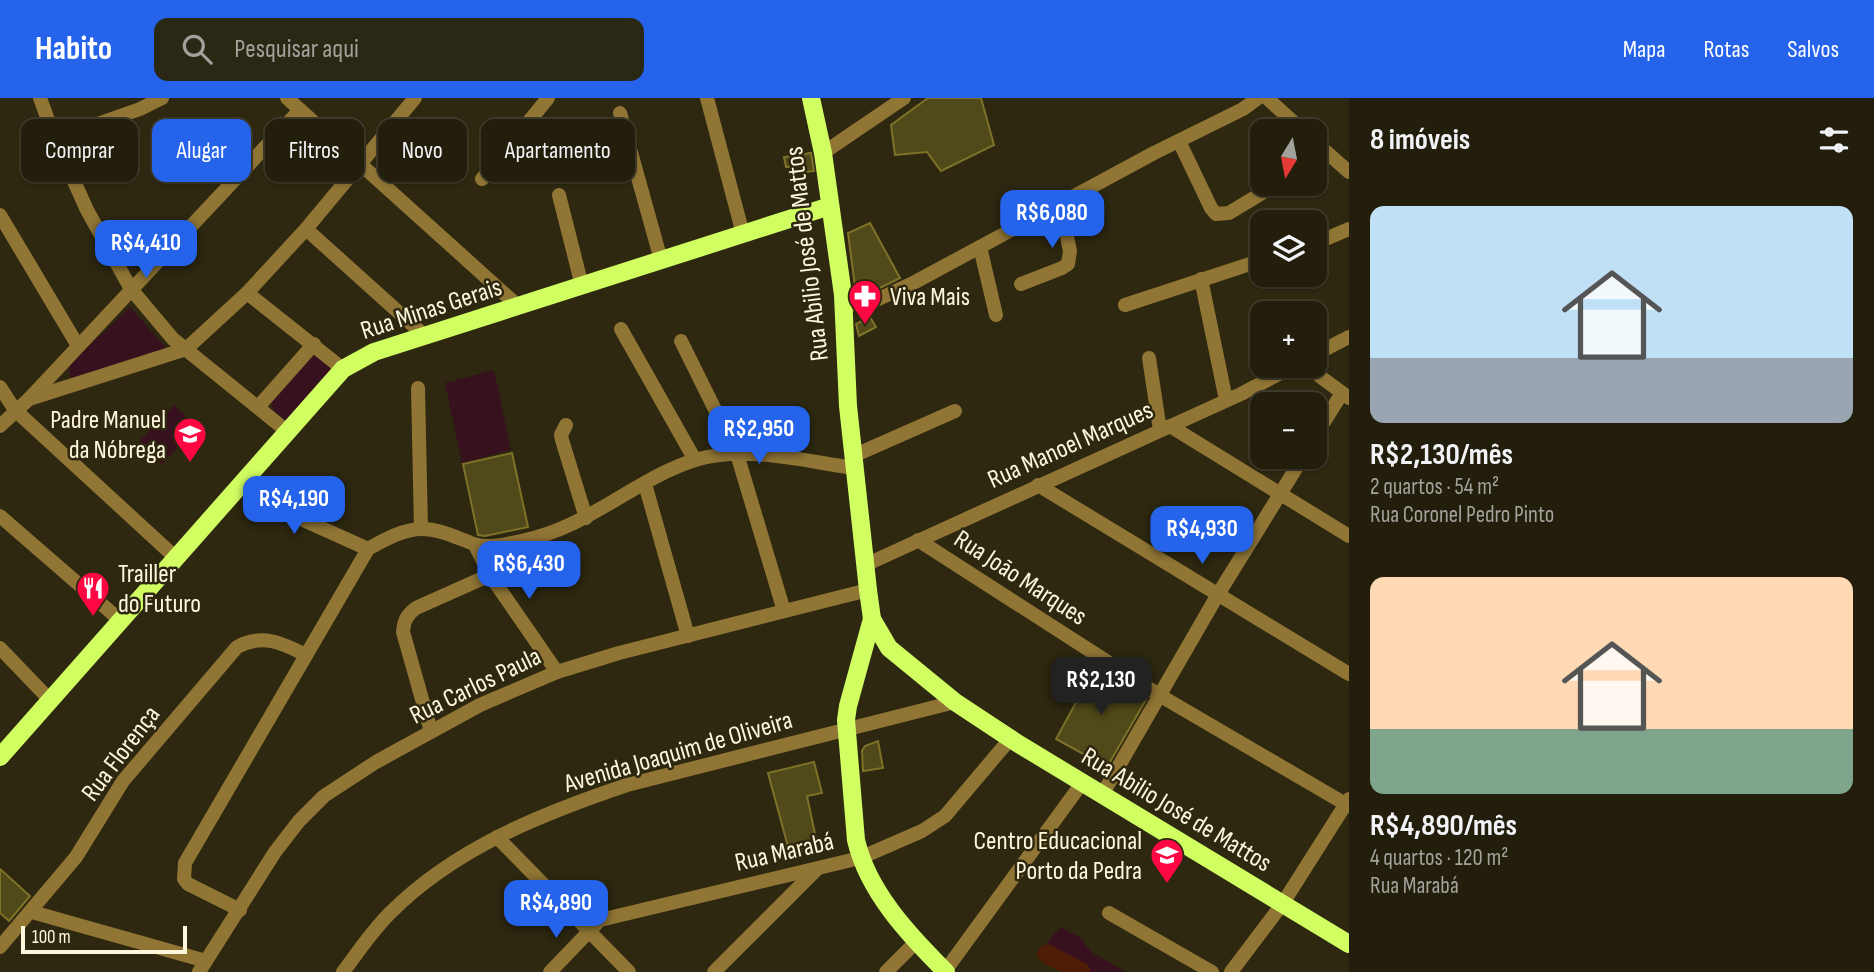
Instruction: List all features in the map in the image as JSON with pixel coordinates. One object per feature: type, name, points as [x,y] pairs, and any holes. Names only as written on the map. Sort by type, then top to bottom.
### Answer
[{"type":"main road","name":"Rua Abilio José de Mattos","points":[[811,98],[823,153],[844,305],[848,406],[867,590],[872,619],[889,648],[955,702],[1010,739],[1349,944]]},
{"type":"main road","name":"Rua Minas Gerais","points":[[0,757],[343,369],[374,352],[830,206]]},
{"type":"main road","points":[[872,619],[848,706],[846,730],[853,821],[860,858],[877,889],[916,942],[945,972]]},
{"type":"street","points":[[40,98],[48,119]]},
{"type":"street","points":[[112,119],[162,98]]},
{"type":"street","points":[[287,98],[310,119]]},
{"type":"street","points":[[364,161],[415,98]]},
{"type":"street","points":[[531,119],[548,98]]},
{"type":"street","points":[[707,98],[743,234]]},
{"type":"street","points":[[823,153],[904,98]]},
{"type":"street","points":[[844,305],[870,303],[1258,98]]},
{"type":"street","points":[[1267,98],[1290,119]]},
{"type":"street","points":[[0,426],[29,399],[300,110]]},
{"type":"street","points":[[620,113],[661,260]]},
{"type":"street","points":[[1179,141],[1216,214],[1229,213],[1257,196]]},
{"type":"street","points":[[1327,153],[1349,173]]},
{"type":"street","points":[[364,168],[518,306]]},
{"type":"street","points":[[75,182],[131,289],[165,330],[288,432]]},
{"type":"street","points":[[29,399],[187,349],[247,293],[346,182]]},
{"type":"street","points":[[559,195],[582,286]]},
{"type":"street","points":[[1021,284],[1068,264],[1070,251],[1060,204]]},
{"type":"street","points":[[0,215],[78,346]]},
{"type":"street","points":[[306,229],[425,336]]},
{"type":"street","points":[[1327,238],[1349,229]]},
{"type":"street","points":[[980,247],[996,316]]},
{"type":"street","points":[[1125,305],[1250,264]]},
{"type":"street","points":[[1201,279],[1226,400]]},
{"type":"street","points":[[247,293],[343,369]]},
{"type":"street","points":[[621,330],[695,460]]},
{"type":"street","points":[[1327,348],[1349,337]]},
{"type":"street","points":[[681,341],[737,454],[784,611]]},
{"type":"street","points":[[258,407],[314,344]]},
{"type":"street","points":[[1149,358],[1165,428],[1349,536]]},
{"type":"street","name":"Rua Manoel Marques","points":[[865,565],[1270,378]]},
{"type":"street","points":[[1322,378],[1345,396],[1327,420]]},
{"type":"street","points":[[0,387],[15,410],[176,558]]},
{"type":"street","points":[[418,388],[421,529]]},
{"type":"street","points":[[240,910],[188,884],[184,879],[185,863],[368,550],[388,538],[421,529],[460,537],[475,545],[496,545],[535,538],[586,518],[645,484],[695,460],[737,454],[854,462],[956,411]]},
{"type":"street","points":[[566,425],[561,435],[562,440],[586,518]]},
{"type":"street","points":[[1102,795],[1217,596],[1296,469]]},
{"type":"street","points":[[245,482],[279,509],[368,550]]},
{"type":"street","points":[[645,484],[688,636]]},
{"type":"street","points":[[1038,485],[1349,674]]},
{"type":"street","points":[[0,516],[121,621]]},
{"type":"street","name":"Rua João Marques","points":[[918,540],[1159,695],[1348,803]]},
{"type":"street","points":[[475,545],[490,575],[556,672]]},
{"type":"street","points":[[431,732],[403,632],[404,622],[407,615],[416,608],[490,575]]},
{"type":"street","name":"Rua Carlos Paula","points":[[203,966],[275,852],[299,821],[324,796],[376,762],[480,705],[556,672],[867,590]]},
{"type":"street","name":"Rua Florença","points":[[0,947],[76,857],[123,781],[237,647],[250,640],[267,640],[284,644],[306,655]]},
{"type":"street","points":[[0,648],[50,699]]},
{"type":"street","name":"Avenida Joaquim de Oliveira","points":[[343,972],[382,921],[414,891],[458,859],[497,837],[583,800],[627,785],[955,702]]},
{"type":"street","name":"Rua Marabá","points":[[550,972],[600,920],[860,858],[922,831],[945,816],[1010,739]]},
{"type":"street","points":[[945,972],[1082,783]]},
{"type":"street","points":[[1231,972],[1283,903],[1348,803]]},
{"type":"street","points":[[497,837],[629,972]]},
{"type":"street","points":[[714,972],[818,868]]},
{"type":"street","points":[[32,912],[203,966]]},
{"type":"street","points":[[1109,913],[1212,972]]},
{"type":"street","points":[[886,972],[916,942]]},
{"type":"shaded area","points":[[130,307],[169,351],[72,379],[69,374],[70,364]]},
{"type":"shaded area","points":[[315,352],[335,369],[291,420],[285,420],[274,411],[271,403]]},
{"type":"shaded area","points":[[494,370],[511,450],[462,463],[445,383]]},
{"type":"shaded area","points":[[174,405],[197,427],[162,464],[138,443]]},
{"type":"shaded area","points":[[1060,927],[1081,938],[1091,952],[1126,972],[1062,972],[1051,964],[1042,950]]},
{"type":"building","points":[[928,98],[981,98],[994,145],[941,171],[927,152],[895,155],[891,125]]},
{"type":"building","points":[[811,153],[814,171],[792,174],[792,167],[786,167],[784,157]]},
{"type":"building","points":[[870,223],[900,278],[868,294],[856,294],[848,233]]},
{"type":"building","name":"Viva Mais","points":[[870,317],[876,327],[859,336],[856,324]]},
{"type":"building","points":[[512,453],[528,527],[478,535],[463,464]]},
{"type":"building","points":[[1096,666],[1147,698],[1107,767],[1056,739]]},
{"type":"building","points":[[878,741],[883,768],[863,771],[862,751],[865,746]]},
{"type":"building","points":[[814,762],[822,793],[807,796],[818,848],[790,854],[768,773]]},
{"type":"building","points":[[0,869],[30,896],[9,921],[0,913]]},
{"type":"waterway","points":[[1047,954],[1081,972]]},
{"type":"place","name":"Viva Mais","points":[[865,326]]},
{"type":"place","name":"Padre Manuel da Nóbrega","points":[[190,464]]},
{"type":"place","name":"Trailler do Futuro","points":[[93,618]]},
{"type":"place","name":"Centro Educacional Porto da Pedra","points":[[1167,885]]}]
